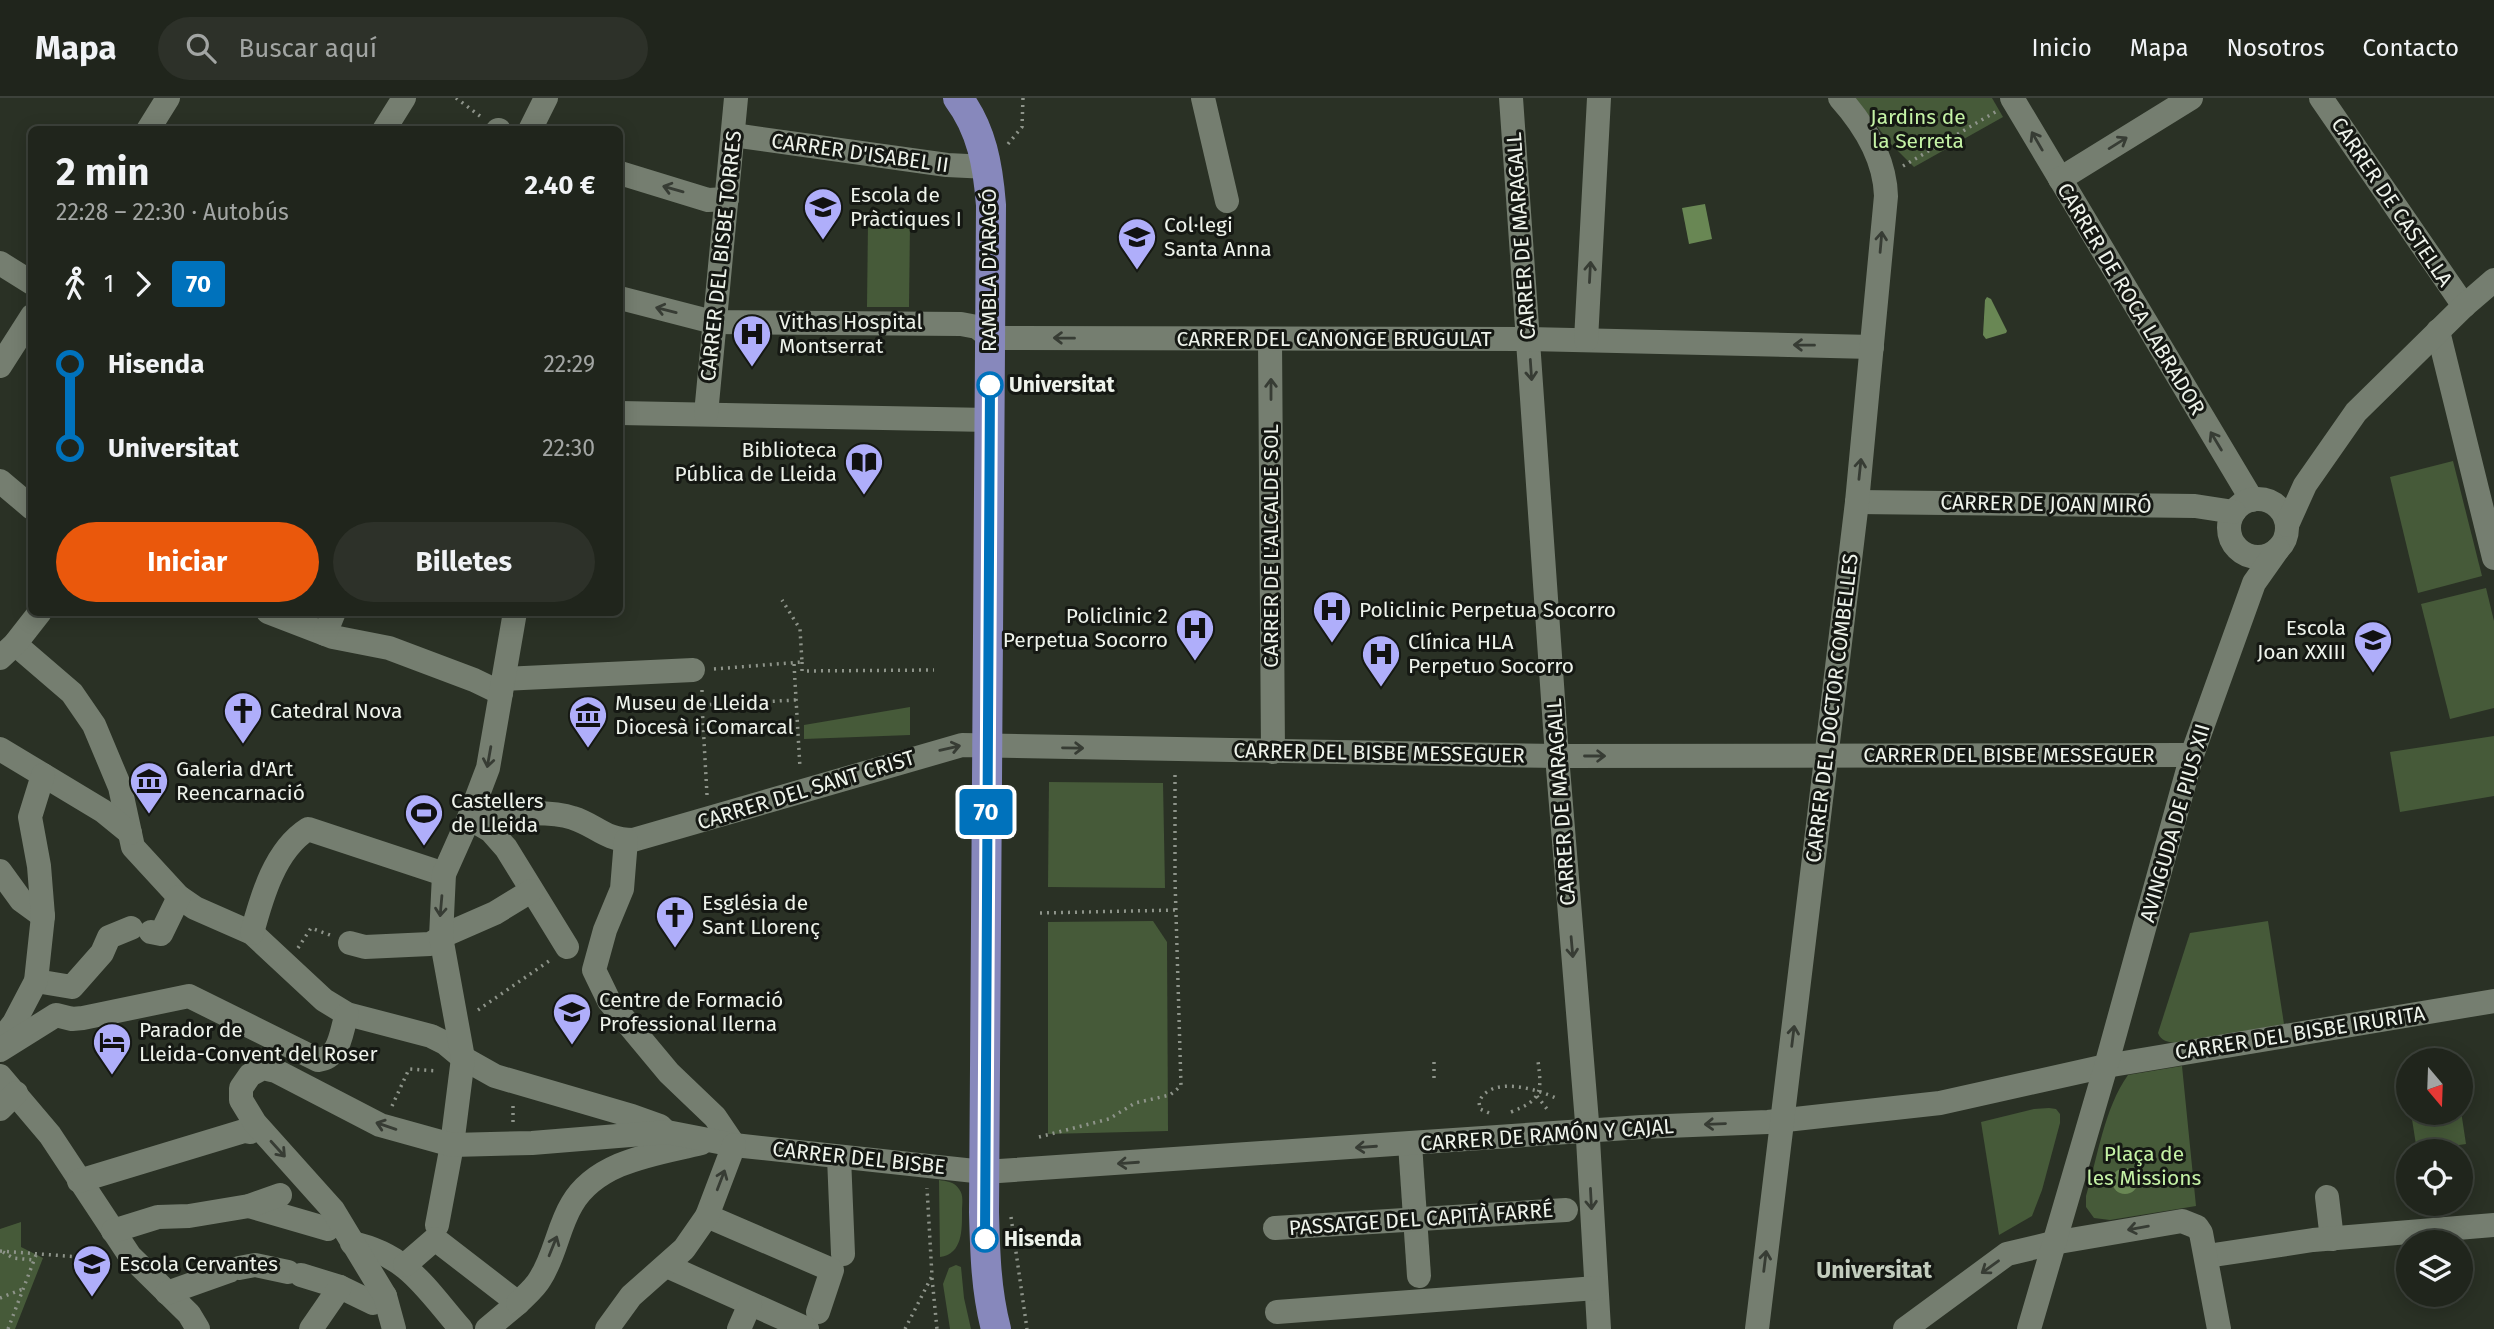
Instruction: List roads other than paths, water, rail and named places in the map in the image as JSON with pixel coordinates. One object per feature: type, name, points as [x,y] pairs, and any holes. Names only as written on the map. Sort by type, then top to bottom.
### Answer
[{"type":"main road","name":"RAMBLA D'ARAGÓ","points":[[958,98],[976,130],[988,167],[991,205],[987,745],[996,1171],[986,1266],[990,1306],[996,1329]]},
{"type":"street","points":[[150,126],[167,98]]},
{"type":"street","points":[[386,126],[404,98]]},
{"type":"street","points":[[532,126],[546,98]]},
{"type":"street","name":"CARRER DEL BISBE TORRES","points":[[706,414],[736,98]]},
{"type":"street","points":[[1203,98],[1227,201]]},
{"type":"street","points":[[1586,340],[1599,98]]},
{"type":"street","name":"CARRER DEL DOCTOR COMBELLES","points":[[1757,1329],[1857,502],[1885,197],[1884,177],[1868,137],[1855,115],[1840,98]]},
{"type":"street","points":[[2060,179],[2191,98]]},
{"type":"street","name":"CARRER DE CASTELLA","points":[[2321,98],[2464,306]]},
{"type":"street","name":"CARRER DE ROCA LABRADOR","points":[[2013,100],[2250,504]]},
{"type":"street","name":"CARRER DE MARAGALL","points":[[1511,102],[1557,757],[1587,1131],[1599,1329]]},
{"type":"street","name":"CARRER D'ISABEL II","points":[[733,135],[947,165],[988,167]]},
{"type":"street","points":[[623,174],[708,200],[727,199]]},
{"type":"street","points":[[0,263],[28,280]]},
{"type":"street","points":[[2287,525],[2305,485],[2356,412],[2494,280]]},
{"type":"street","points":[[623,299],[713,322],[961,324],[977,327],[991,338]]},
{"type":"street","points":[[0,366],[28,322]]},
{"type":"street","points":[[2438,331],[2494,558]]},
{"type":"street","name":"CARRER DEL CANONGE BRUGULAT","points":[[991,338],[1529,339],[1872,347]]},
{"type":"street","name":"CARRER DE L'ALCALDE SOL","points":[[1270,340],[1273,752]]},
{"type":"street","points":[[623,413],[990,420]]},
{"type":"street","points":[[0,481],[28,505]]},
{"type":"street","points":[[2254,583],[2244,554],[2231,540],[2230,521],[2250,504],[2305,485]]},
{"type":"street","name":"CARRER DE JOAN MIRÓ","points":[[1857,502],[2194,506],[2250,504]]},
{"type":"street","points":[[2244,554],[2266,557],[2278,549],[2287,534],[2287,525],[2280,509],[2250,504]]},
{"type":"street","name":"AVINGUDA DE PIUS XII","points":[[2106,1066],[2192,755],[2254,583],[2278,549]]},
{"type":"street","points":[[37,616],[8,651],[72,693],[94,725],[120,787],[133,847],[179,897],[195,908],[252,933],[324,1000],[347,1014],[431,1036],[495,1076],[632,1116],[660,1126],[667,1132]]},
{"type":"street","points":[[291,616],[330,623],[474,680],[502,686],[693,670]]},
{"type":"street","points":[[437,1225],[452,1145],[463,1058],[441,937],[444,874],[488,768],[514,616]]},
{"type":"street","name":"CARRER DEL BISBE MESSEGUER","points":[[987,745],[1557,757],[2192,755]]},
{"type":"street","name":"CARRER DEL SANT CRIST","points":[[626,840],[641,839],[947,748],[987,745]]},
{"type":"street","points":[[0,749],[94,806],[130,833]]},
{"type":"street","points":[[0,1041],[14,1023],[36,981],[43,916],[39,866],[30,817],[43,775]]},
{"type":"street","points":[[469,818],[549,814],[573,818],[606,836],[626,840],[622,889],[589,942]]},
{"type":"street","points":[[469,818],[491,831],[506,848],[531,891],[589,942],[594,970],[609,1001],[669,1073],[715,1118],[734,1145],[707,1216],[684,1249],[631,1296],[607,1329]]},
{"type":"street","points":[[252,933],[263,891],[294,838],[308,829],[444,874]]},
{"type":"street","points":[[0,871],[21,900],[43,916]]},
{"type":"street","points":[[350,943],[365,947],[430,944],[495,913],[531,891]]},
{"type":"street","points":[[36,981],[72,987],[102,953],[109,937],[141,930],[161,934],[179,897]]},
{"type":"street","points":[[0,1050],[56,1015],[72,1019],[83,1018],[189,996],[318,1060],[328,1059],[336,1053],[347,1014]]},
{"type":"street","name":"CARRER DEL BISBE IRURITA","points":[[2106,1066],[2494,1001]]},
{"type":"street","points":[[2029,1329],[2106,1066]]},
{"type":"street","name":"CARRER DE RAMÓN Y CAJAL","points":[[996,1171],[1784,1120],[1940,1103],[2106,1066]]},
{"type":"street","points":[[394,1329],[385,1296],[333,1210],[255,1123],[241,1100],[242,1087],[250,1075],[263,1069],[276,1071],[380,1125],[452,1145],[512,1144],[667,1132]]},
{"type":"street","points":[[5,1093],[50,1135],[130,1256],[189,1314],[198,1329]]},
{"type":"street","points":[[79,1181],[244,1131],[250,1132]]},
{"type":"street","name":"CARRER DEL BISBE","points":[[667,1132],[734,1145],[996,1171]]},
{"type":"street","points":[[487,1329],[518,1303],[540,1279],[572,1203],[587,1185],[605,1171],[630,1161],[708,1141]]},
{"type":"street","points":[[1410,1144],[1419,1276]]},
{"type":"street","points":[[839,1157],[844,1254]]},
{"type":"street","points":[[113,1231],[158,1217],[189,1216],[249,1206],[280,1195]]},
{"type":"street","points":[[2327,1197],[2332,1239]]},
{"type":"street","points":[[249,1206],[328,1229]]},
{"type":"street","name":"PASSATGE DEL CAPITÀ FARRÉ","points":[[1275,1228],[1566,1210]]},
{"type":"street","points":[[667,1266],[750,1304],[813,1321],[832,1270],[707,1216]]},
{"type":"street","points":[[1905,1329],[2007,1254],[2171,1222],[2189,1223],[2204,1244],[2219,1329]]},
{"type":"street","points":[[2204,1244],[2332,1239],[2494,1225]]},
{"type":"street","points":[[405,1265],[435,1239],[518,1303]]},
{"type":"street","points":[[352,1243],[374,1248],[405,1265],[461,1329]]},
{"type":"street","points":[[167,1293],[234,1269],[255,1265],[295,1273],[340,1287],[373,1303],[385,1296]]},
{"type":"street","points":[[311,1329],[340,1287]]},
{"type":"street","points":[[1277,1312],[1596,1289]]},
{"type":"street","points":[[739,1329],[750,1304]]},
{"type":"place","name":"Escola de Pràctiques I","points":[[823,241]]},
{"type":"place","name":"Col·legi Santa Anna","points":[[1137,271]]},
{"type":"place","name":"Vithas Hospital Montserrat","points":[[752,368]]},
{"type":"place","name":"Universitat","points":[[990,385]]},
{"type":"place","name":"Biblioteca Pública de Lleida","points":[[864,496]]},
{"type":"place","name":"Policlinic Perpetua Socorro","points":[[1332,644]]},
{"type":"place","name":"Policlinic 2 Perpetua Socorro","points":[[1195,662]]},
{"type":"place","name":"Escola Joan XXIII","points":[[2373,674]]},
{"type":"place","name":"Clínica HLA Perpetuo Socorro","points":[[1381,688]]},
{"type":"place","name":"Catedral Nova","points":[[243,745]]},
{"type":"place","name":"Museu de Lleida Diocesà i Comarcal","points":[[588,749]]},
{"type":"place","name":"Galeria d'Art Reencarnació","points":[[149,815]]},
{"type":"place","name":"Castellers de Lleida","points":[[424,847]]},
{"type":"place","name":"Església de Sant Llorenç","points":[[675,949]]},
{"type":"place","name":"Centre de Formació Professional Ilerna","points":[[572,1046]]},
{"type":"place","name":"Parador de Lleida-Convent del Roser","points":[[112,1076]]},
{"type":"place","name":"Hisenda","points":[[985,1239]]},
{"type":"place","name":"Escola Cervantes","points":[[92,1298]]},
{"type":"district","name":"Universitat","points":[[1874,1270]]},
{"type":"park label","name":"Jardins de la Serreta","points":[[1918,129]]},
{"type":"park label","name":"Plaça de les Missions","points":[[2144,1166]]}]
